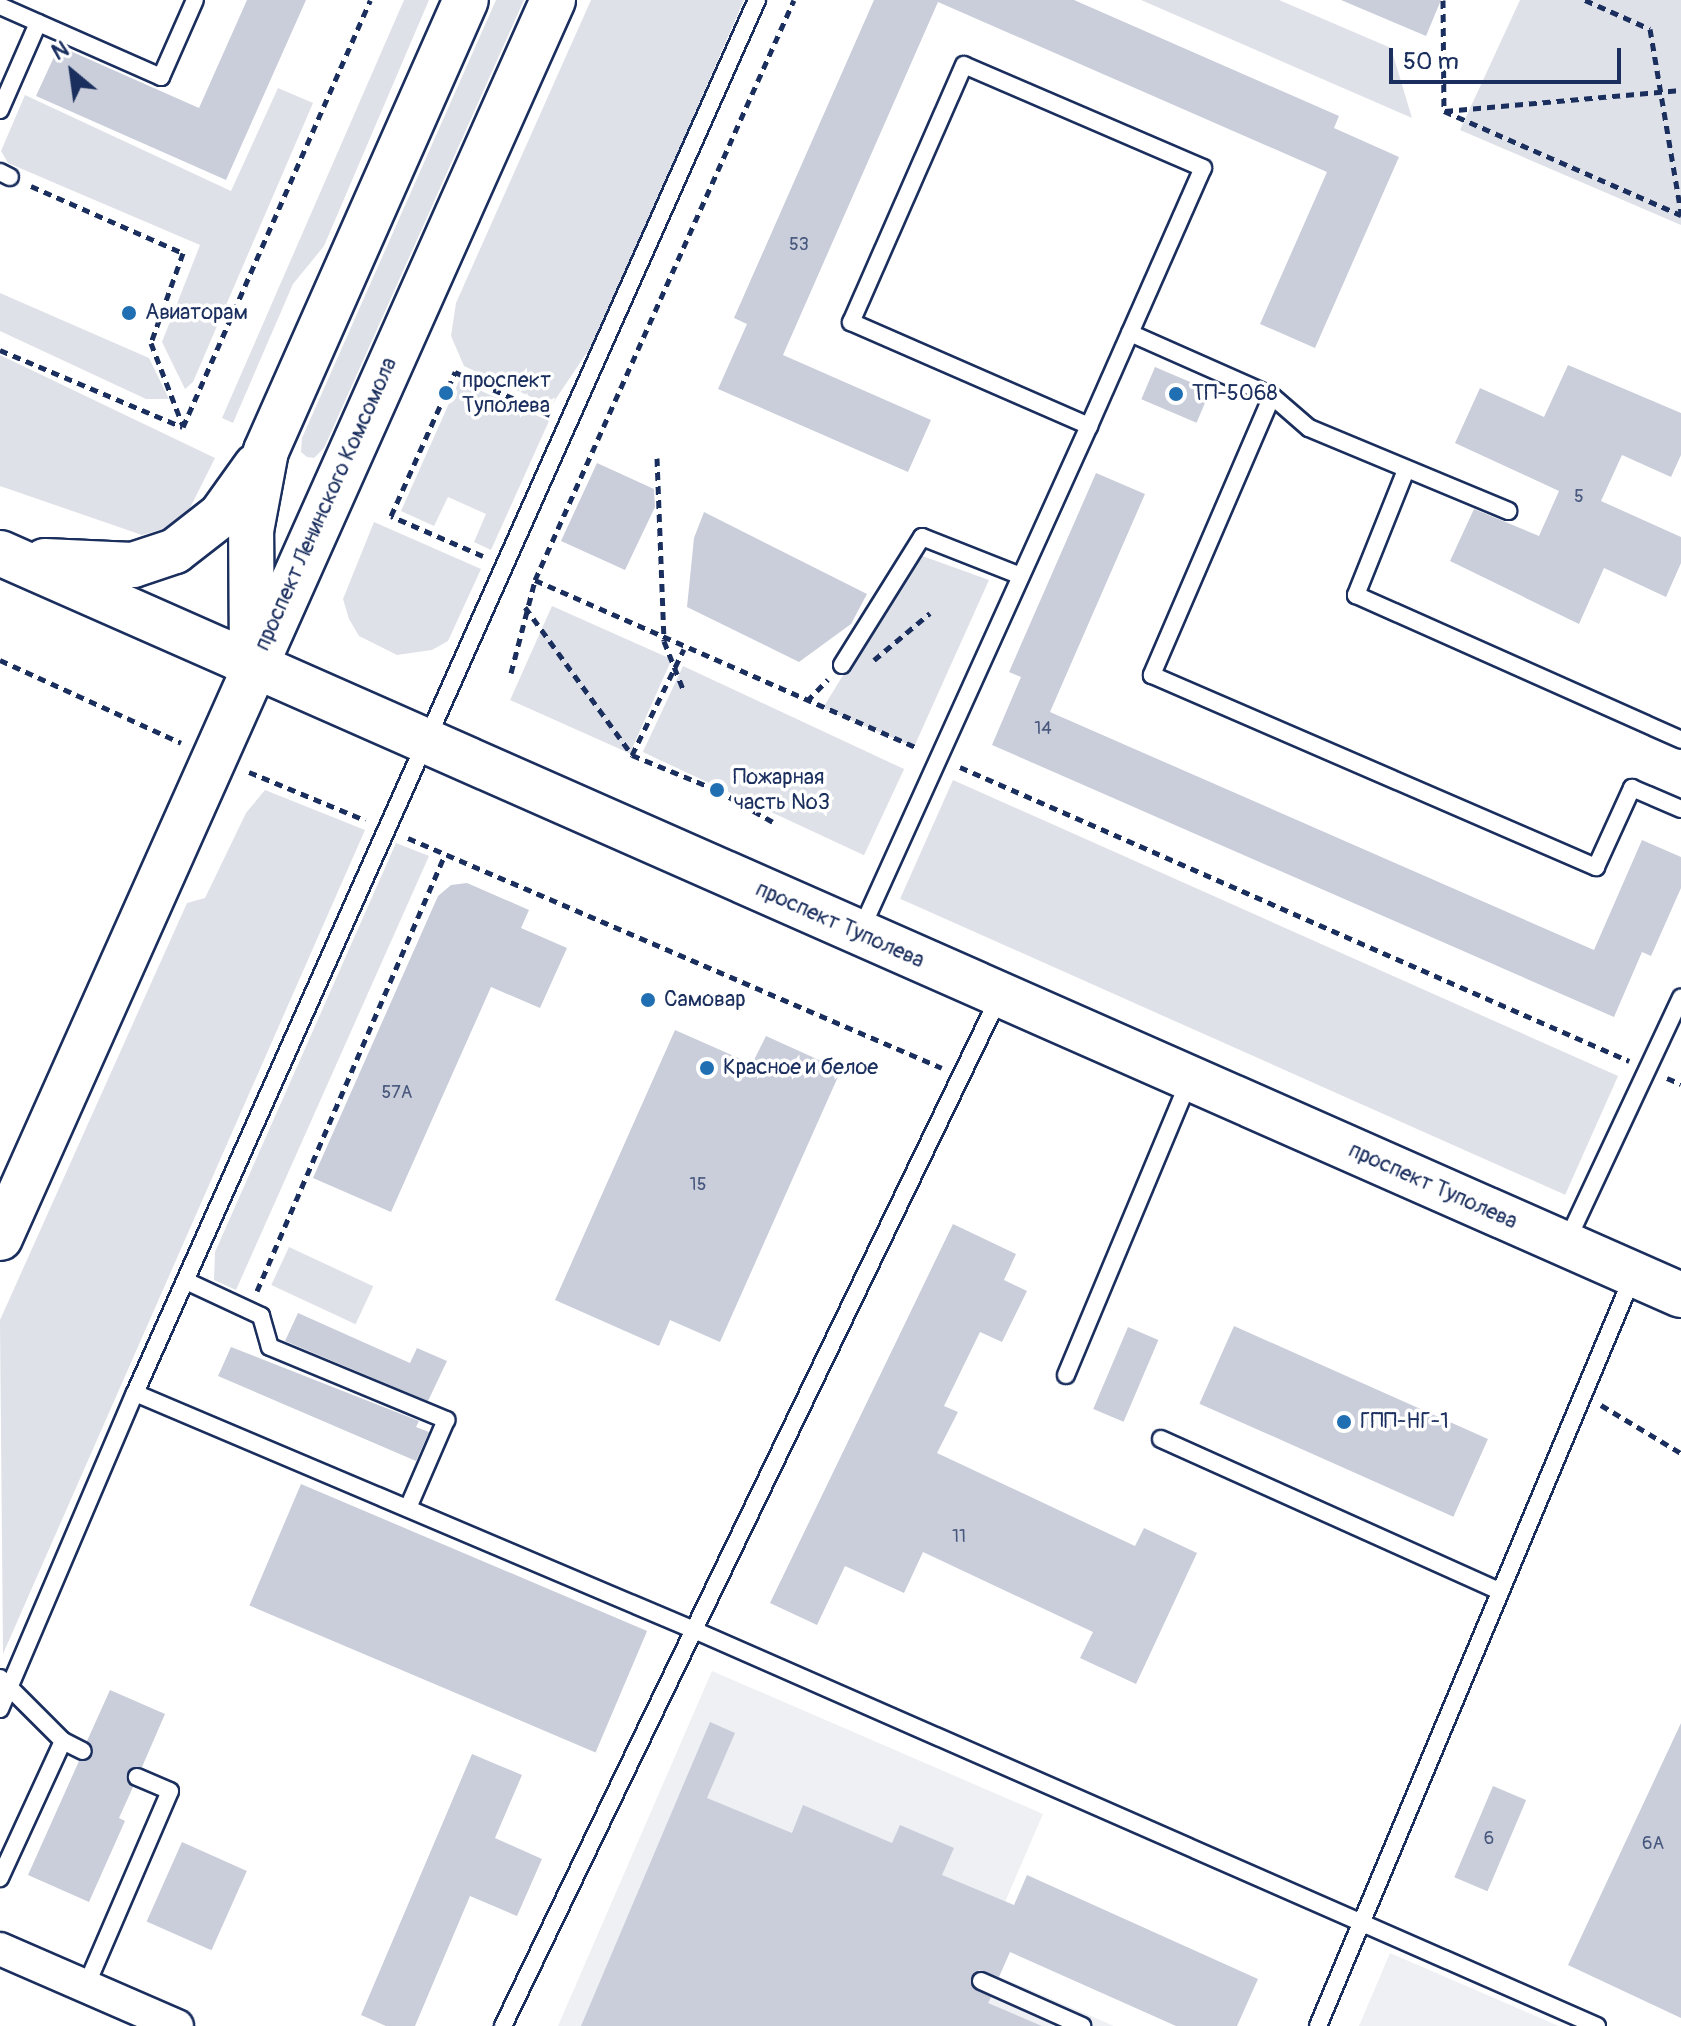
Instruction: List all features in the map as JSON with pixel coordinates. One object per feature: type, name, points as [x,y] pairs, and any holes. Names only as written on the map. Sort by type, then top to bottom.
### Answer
[{"type":"main road","name":"проспект Ленинского Комсомола","points":[[253,667],[251,531],[266,451],[466,0]]},
{"type":"main road","name":"проспект Ленинского Комсомола","points":[[253,667],[553,0]]},
{"type":"main road","points":[[2,554],[81,566],[120,565],[175,551],[221,515],[266,451]]},
{"type":"main road","name":"проспект Туполева","points":[[2,554],[1681,1295]]},
{"type":"main road","points":[[0,1238],[216,758],[253,667]]},
{"type":"street","points":[[1,1953],[177,2026]]},
{"type":"lane","points":[[0,6],[161,77],[195,0]]},
{"type":"lane","points":[[0,1709],[6,1681],[390,830],[757,0]]},
{"type":"lane","points":[[0,110],[38,23]]},
{"type":"lane","points":[[859,934],[1089,426],[1203,168],[964,65],[851,322],[1089,426]]},
{"type":"lane","points":[[1130,333],[1272,396],[1309,428],[1508,511]]},
{"type":"lane","points":[[1272,396],[1152,675],[1596,867],[1632,788],[1681,809]]},
{"type":"lane","points":[[1406,470],[1356,595],[1681,740]]},
{"type":"lane","points":[[842,665],[922,537],[1021,576]]},
{"type":"lane","points":[[503,2026],[1000,995]]},
{"type":"lane","points":[[1565,1244],[1681,998]]},
{"type":"lane","points":[[1066,1375],[1189,1079]]},
{"type":"lane","points":[[1318,2026],[1634,1275]]},
{"type":"lane","points":[[186,1281],[261,1316],[270,1347],[446,1420],[408,1508]]},
{"type":"lane","points":[[135,1393],[694,1630],[1360,1925],[1597,2026]]},
{"type":"lane","points":[[1161,1439],[1500,1591]]},
{"type":"lane","points":[[6,1681],[63,1741],[83,1751]]},
{"type":"lane","points":[[0,1878],[63,1741]]},
{"type":"lane","points":[[86,1986],[170,1791],[137,1777]]},
{"type":"lane","points":[[981,1981],[1082,2026]]},
{"type":"path","points":[[183,427],[370,0]]},
{"type":"path","points":[[511,673],[525,606],[535,580],[794,0]]},
{"type":"path","points":[[1443,0],[1444,111]]},
{"type":"path","points":[[1585,0],[1650,29],[1681,214]]},
{"type":"path","points":[[1444,111],[1681,90]]},
{"type":"path","points":[[1444,111],[1681,214]]},
{"type":"path","points":[[5,174],[183,253],[151,343],[183,427]]},
{"type":"path","points":[[0,350],[183,427]]},
{"type":"path","points":[[488,559],[391,516],[455,372],[569,423]]},
{"type":"path","points":[[657,458],[664,641],[683,689]]},
{"type":"path","points":[[535,580],[664,641],[939,757],[1635,1063]]},
{"type":"path","points":[[525,606],[632,755],[717,790],[773,822]]},
{"type":"path","points":[[632,755],[676,671],[684,649]]},
{"type":"path","points":[[0,660],[216,758],[961,1076]]},
{"type":"path","points":[[249,1310],[445,855]]},
{"type":"path","points":[[1584,1394],[1681,1453]]},
{"type":"shaded area","points":[[404,0],[429,0],[324,246],[293,284],[233,423],[222,418]]},
{"type":"shaded area","points":[[496,0],[524,0],[324,448],[314,458],[307,457],[301,452],[302,438]]},
{"type":"shaded area","points":[[591,0],[744,0],[598,336],[551,406],[464,366],[451,336],[456,303]]},
{"type":"shaded area","points":[[1141,0],[1279,0],[1391,48],[1412,118]]},
{"type":"shaded area","points":[[1520,0],[1681,0],[1681,225],[1460,130]]},
{"type":"shaded area","points":[[278,88],[313,103],[193,382],[185,389],[162,342],[200,245],[8,163],[1,151],[25,95],[231,191]]},
{"type":"shaded area","points":[[0,293],[149,358],[169,399],[146,399],[0,331]]},
{"type":"shaded area","points":[[0,355],[215,458],[189,510],[163,529],[142,535],[0,486]]},
{"type":"shaded area","points":[[459,381],[549,421],[491,550],[474,542],[486,514],[448,497],[434,526],[401,511]]},
{"type":"shaded area","points":[[374,522],[481,569],[448,641],[432,650],[397,655],[359,636],[349,619],[343,599]]},
{"type":"shaded area","points":[[917,554],[989,580],[914,747],[823,708]]},
{"type":"shaded area","points":[[552,606],[672,659],[630,753],[510,700]]},
{"type":"shaded area","points":[[683,666],[904,769],[864,855],[643,752]]},
{"type":"shaded area","points":[[953,780],[1618,1076],[1565,1195],[900,899]]},
{"type":"shaded area","points":[[265,790],[365,830],[3,1654],[0,1320],[187,903],[205,898],[246,813]]},
{"type":"shaded area","points":[[396,843],[429,856],[236,1290],[214,1280],[215,1252]]},
{"type":"shaded area","points":[[289,1247],[373,1286],[356,1324],[271,1285]]},
{"type":"shaded area","points":[[712,1671],[1043,1814],[977,1967],[1114,2026],[558,2026]]},
{"type":"shaded area","points":[[1390,1953],[1559,2026],[1359,2026]]},
{"type":"building","points":[[247,0],[306,0],[226,180],[36,96],[59,46],[199,108]]},
{"type":"building","points":[[874,0],[1074,0],[1339,116],[1334,128],[1399,157],[1315,348],[1260,324],[1327,172],[938,2],[783,355],[931,420],[908,472],[718,389],[747,324],[734,318]]},
{"type":"building","points":[[1341,0],[1441,0],[1426,36]]},
{"type":"building","points":[[1568,365],[1681,413],[1681,455],[1671,477],[1622,455],[1601,501],[1681,537],[1681,563],[1666,597],[1604,568],[1579,624],[1450,561],[1474,509],[1539,536],[1559,491],[1455,443],[1480,388],[1544,417]]},
{"type":"building","name":"ТП-5068","points":[[1155,367],[1210,390],[1197,423],[1141,399]]},
{"type":"building","points":[[597,463],[654,489],[655,507],[625,570],[561,541]]},
{"type":"building","points":[[1096,473],[1145,494],[1050,712],[1594,950],[1642,840],[1681,857],[1681,888],[1651,956],[1642,952],[1614,1017],[992,745],[1021,677],[1009,672]]},
{"type":"building","points":[[704,512],[867,594],[851,624],[799,662],[687,607],[694,538]]},
{"type":"building","points":[[467,883],[529,910],[521,928],[567,948],[540,1008],[491,987],[391,1212],[313,1178],[438,896],[451,885]]},
{"type":"building","points":[[675,1030],[752,1064],[766,1036],[841,1070],[720,1342],[670,1320],[659,1346],[555,1300]]},
{"type":"building","points":[[953,1224],[1016,1254],[1004,1280],[1027,1291],[1002,1342],[980,1332],[944,1406],[958,1412],[937,1453],[1135,1546],[1144,1528],[1197,1553],[1136,1684],[1080,1658],[1093,1632],[923,1552],[904,1593],[845,1566],[817,1625],[770,1603]]},
{"type":"building","points":[[298,1313],[410,1363],[417,1348],[447,1361],[428,1401],[285,1341]]},
{"type":"building","name":"ГПП-НГ-1","points":[[1234,1326],[1488,1439],[1453,1517],[1199,1404]]},
{"type":"building","points":[[1128,1327],[1158,1340],[1124,1422],[1093,1409]]},
{"type":"building","points":[[231,1347],[419,1421],[416,1427],[429,1432],[416,1461],[218,1376]]},
{"type":"building","points":[[301,1484],[647,1631],[596,1752],[249,1606]]},
{"type":"building","points":[[110,1690],[165,1714],[142,1767],[127,1773],[133,1787],[119,1818],[125,1821],[89,1902],[28,1875],[79,1761],[93,1755],[87,1741]]},
{"type":"building","points":[[710,1722],[735,1733],[707,1798],[792,1833],[803,1805],[892,1843],[900,1825],[954,1848],[942,1875],[1014,1905],[1027,1875],[1258,1979],[1237,2026],[1176,2026],[1010,1952],[999,1977],[979,1970],[971,1977],[972,1987],[991,1997],[988,2003],[1042,2026],[581,2026]]},
{"type":"building","points":[[1681,1723],[1681,2018],[1568,1965]]},
{"type":"building","points":[[472,1754],[522,1775],[495,1838],[542,1859],[517,1916],[470,1896],[415,2026],[386,2026],[361,2015]]},
{"type":"building","points":[[1493,1786],[1526,1800],[1487,1891],[1454,1877]]},
{"type":"building","points":[[182,1842],[247,1871],[211,1950],[147,1921]]},
{"type":"place","name":"Авиаторам","points":[[129,313]]},
{"type":"place","name":"проспект Туполева","points":[[446,393]]},
{"type":"place","name":"ТП-5068","points":[[1176,394]]},
{"type":"place","name":"Пожарная часть №3","points":[[717,790]]},
{"type":"place","name":"Самовар","points":[[648,1000]]},
{"type":"place","name":"Красное и белое","points":[[707,1068]]},
{"type":"place","name":"ГПП-НГ-1","points":[[1344,1422]]}]
